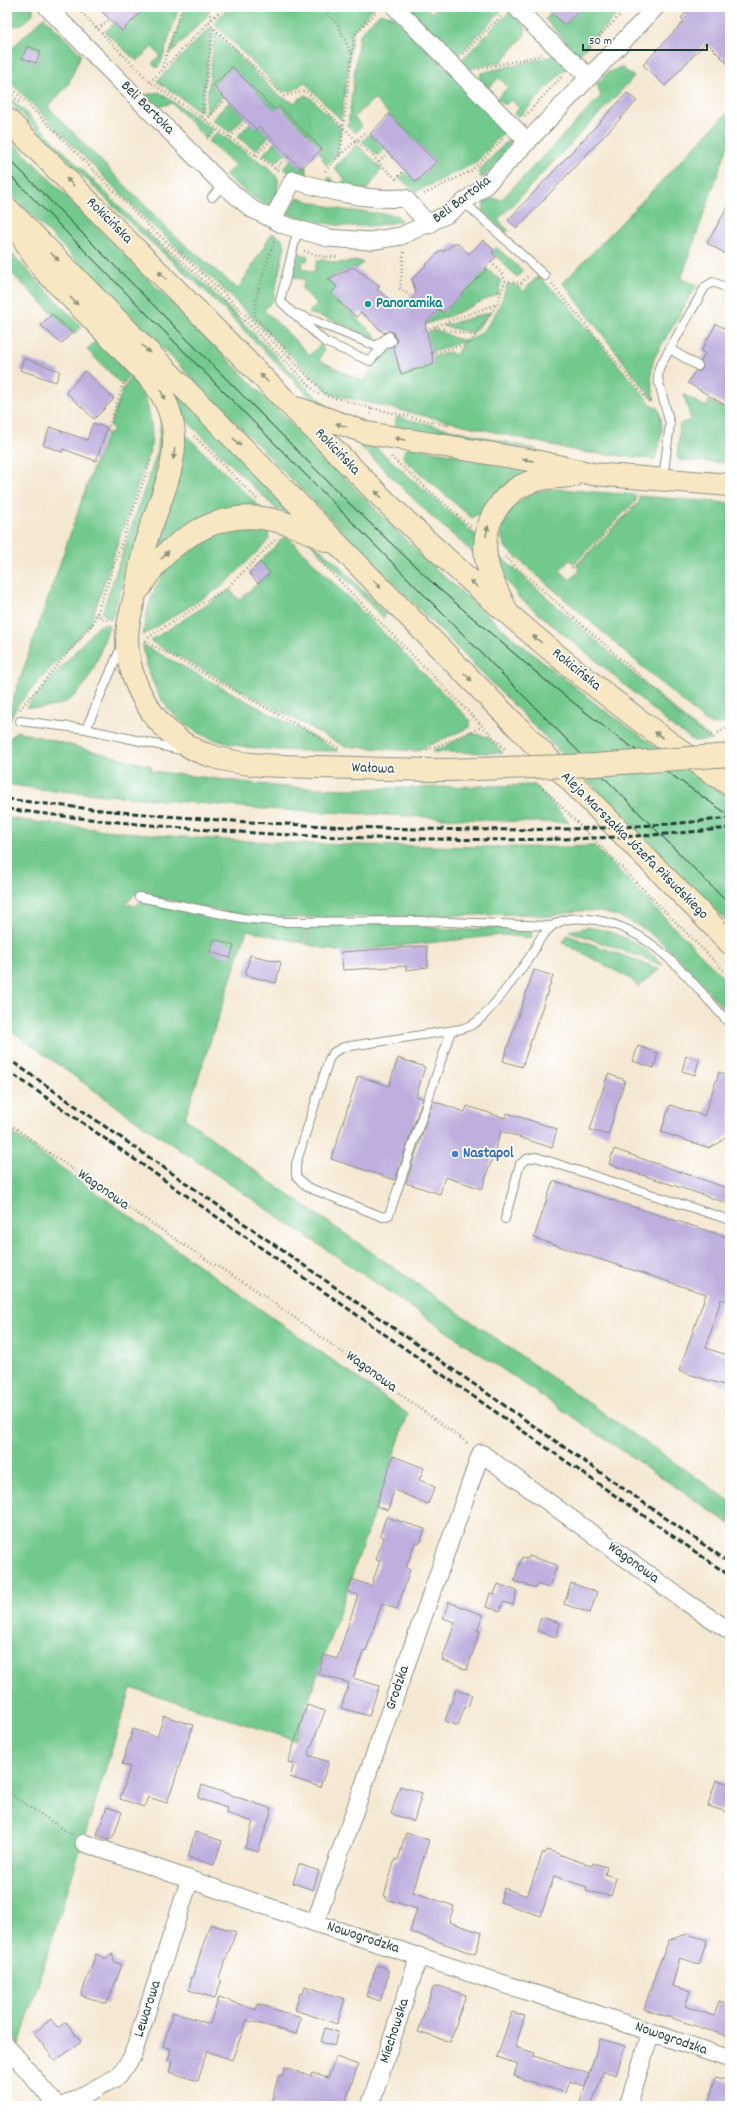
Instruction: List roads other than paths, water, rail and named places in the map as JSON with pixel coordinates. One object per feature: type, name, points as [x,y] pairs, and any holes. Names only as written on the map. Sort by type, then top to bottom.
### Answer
[{"type":"main road","name":"Rokicińska","points":[[7,119],[387,503],[513,620],[634,718],[730,785]]},
{"type":"main road","points":[[9,211],[350,556]]},
{"type":"main road","name":"Wałowa","points":[[9,211],[27,246],[39,264],[160,389],[172,416],[175,441],[173,462],[146,543],[134,598],[137,636],[127,646],[137,688],[147,705],[161,723],[178,738],[193,749],[213,757],[270,765],[447,770],[595,765],[730,755]]},
{"type":"main road","points":[[291,405],[336,424],[367,433],[535,461],[594,474],[730,485]]},
{"type":"main road","points":[[513,620],[499,596],[486,558],[487,530],[494,511],[514,490],[532,481],[542,478],[594,474]]},
{"type":"main road","points":[[134,598],[153,569],[173,548],[199,530],[230,519],[262,518],[292,525],[328,542],[350,556]]},
{"type":"main road","name":"Aleja Marszałka Józefa Piłsudskiego","points":[[350,556],[554,766],[730,943]]},
{"type":"street","name":"Beli Bartoka","points":[[48,7],[218,191],[272,219],[298,229],[328,238],[370,241],[401,236],[428,225],[448,214],[485,186],[589,77],[646,10]]},
{"type":"street","points":[[395,7],[528,142]]},
{"type":"street","points":[[510,10],[589,77]]},
{"type":"street","points":[[272,219],[293,180],[346,195],[384,199],[405,198],[428,225]]},
{"type":"street","name":"Wagonowa","points":[[481,1453],[686,1602],[730,1631]]},
{"type":"street","name":"Grodzka","points":[[315,1923],[481,1453]]},
{"type":"street","name":"Nowogrodzka","points":[[84,1843],[315,1923],[730,2059]]},
{"type":"street","name":"Lewarowa","points":[[63,2106],[119,2076],[132,2057],[190,1879]]},
{"type":"street","name":"Miechowska","points":[[370,2106],[419,1956]]},
{"type":"street","points":[[628,2106],[651,2032]]},
{"type":"street","points":[[7,2046],[57,2106]]},
{"type":"lane","points":[[464,202],[545,276]]},
{"type":"lane","points":[[291,311],[376,346],[390,339],[370,361],[325,342],[291,311],[280,300],[298,229]]},
{"type":"lane","points":[[662,480],[670,424],[658,373],[705,286],[713,282],[730,289]]},
{"type":"lane","points":[[670,349],[698,366]]},
{"type":"lane","points":[[86,729],[137,636]]},
{"type":"lane","points":[[19,717],[86,729],[213,757]]},
{"type":"lane","points":[[138,897],[242,918],[282,922],[421,921],[551,926]]},
{"type":"lane","points":[[451,1031],[389,1215],[383,1216],[307,1187],[296,1176],[296,1164],[329,1059],[334,1052],[344,1047],[451,1031],[476,1023],[488,1011],[533,952],[539,940],[557,921],[577,918],[599,920],[622,926],[645,938],[665,955],[730,1024]]},
{"type":"lane","points":[[505,1219],[520,1164],[527,1159],[536,1157],[730,1220]]},
{"type":"tram line","points":[[7,157],[349,503],[437,587],[545,680],[612,733],[730,816]]},
{"type":"tram line","points":[[7,172],[730,905]]},
{"type":"railway","points":[[7,799],[110,811],[214,820],[317,826],[421,829],[576,829],[653,825],[730,818]]},
{"type":"railway","points":[[7,809],[167,827],[328,837],[509,840],[620,837],[730,828]]},
{"type":"railway","points":[[7,1058],[730,1563]]},
{"type":"railway","points":[[7,1070],[730,1576]]},
{"type":"place","name":"Panoramika","points":[[368,304]]},
{"type":"place","name":"Nastapol","points":[[455,1154]]}]
